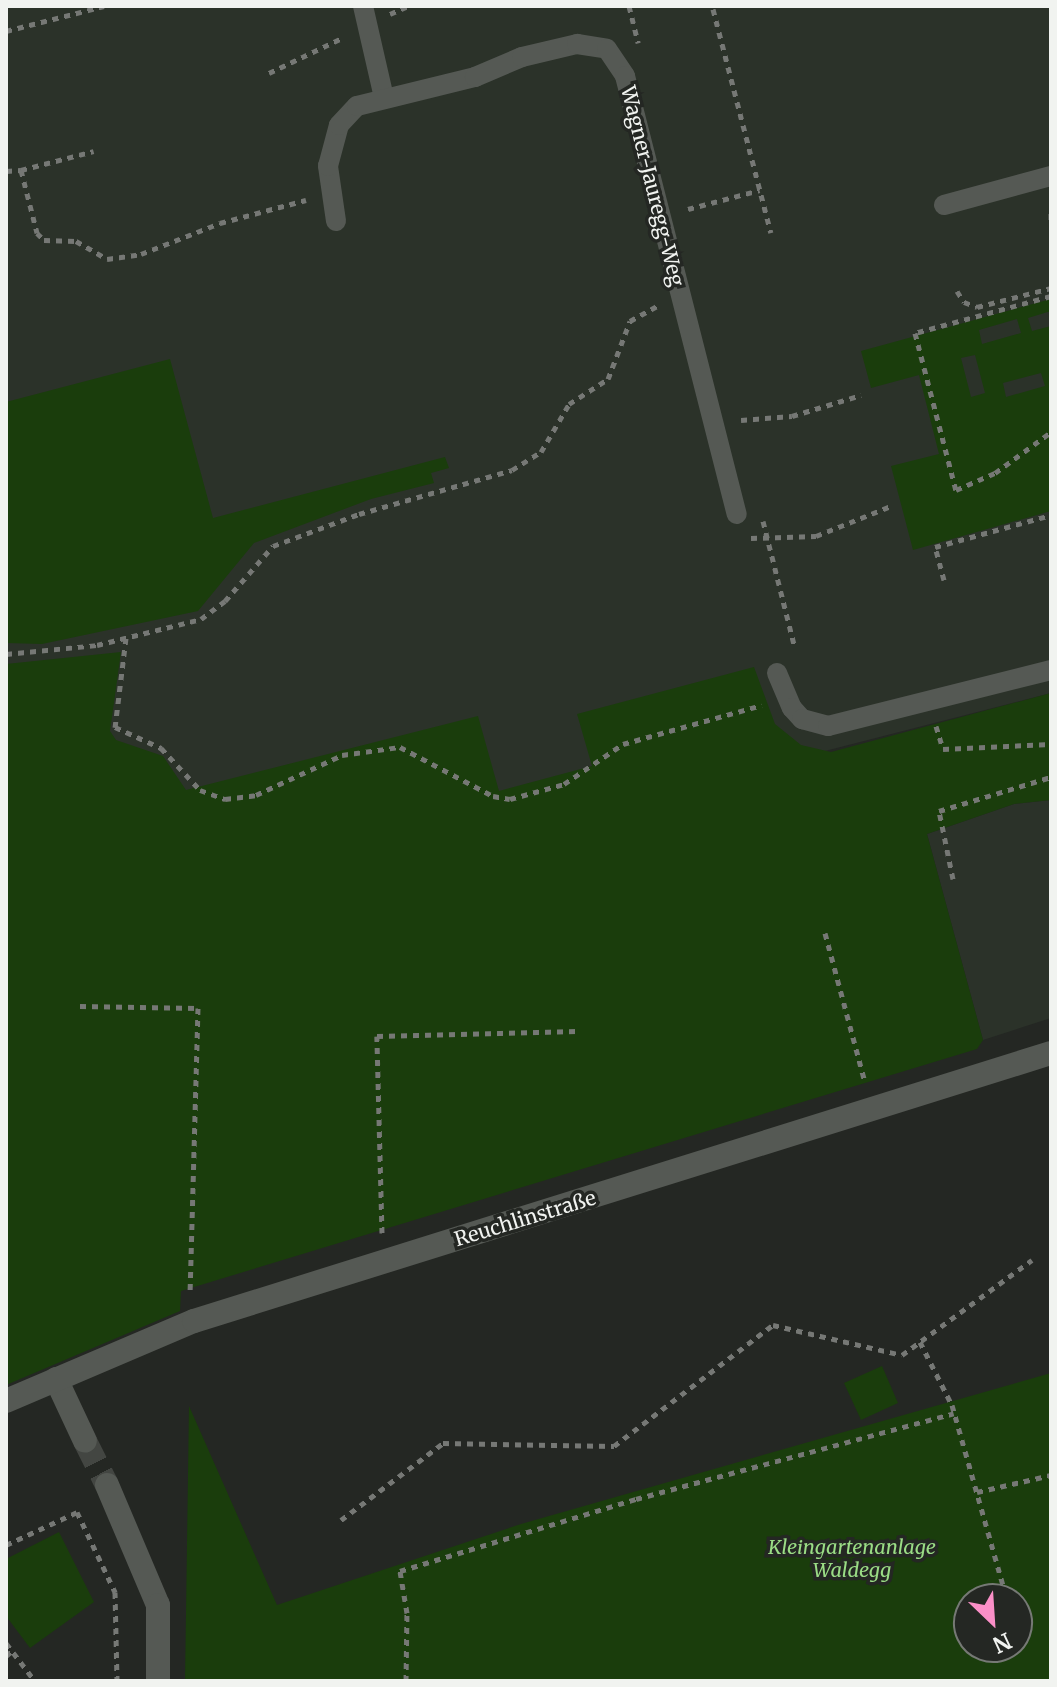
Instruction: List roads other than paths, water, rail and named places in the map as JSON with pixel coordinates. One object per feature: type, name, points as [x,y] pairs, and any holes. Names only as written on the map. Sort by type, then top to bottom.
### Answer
[{"type":"street","name":"Reuchlinstraße","points":[[6,1401],[194,1321],[1051,1053]]},
{"type":"street","points":[[56,1379],[85,1441]]},
{"type":"street","points":[[107,1485],[155,1593],[158,1681]]},
{"type":"lane","points":[[365,16],[384,98]]},
{"type":"lane","name":"Wagner-Jauregg-Weg","points":[[336,221],[328,166],[339,125],[357,106],[475,77],[522,57],[577,44],[607,49],[625,76],[737,514]]},
{"type":"lane","points":[[944,205],[1051,176]]},
{"type":"lane","points":[[777,673],[786,698],[814,725],[844,724],[1051,670]]},
{"type":"tunnel","points":[[85,1441],[107,1485]]},
{"type":"park label","name":"Kleingartenanlage Waldegg","points":[[852,1558]]}]
